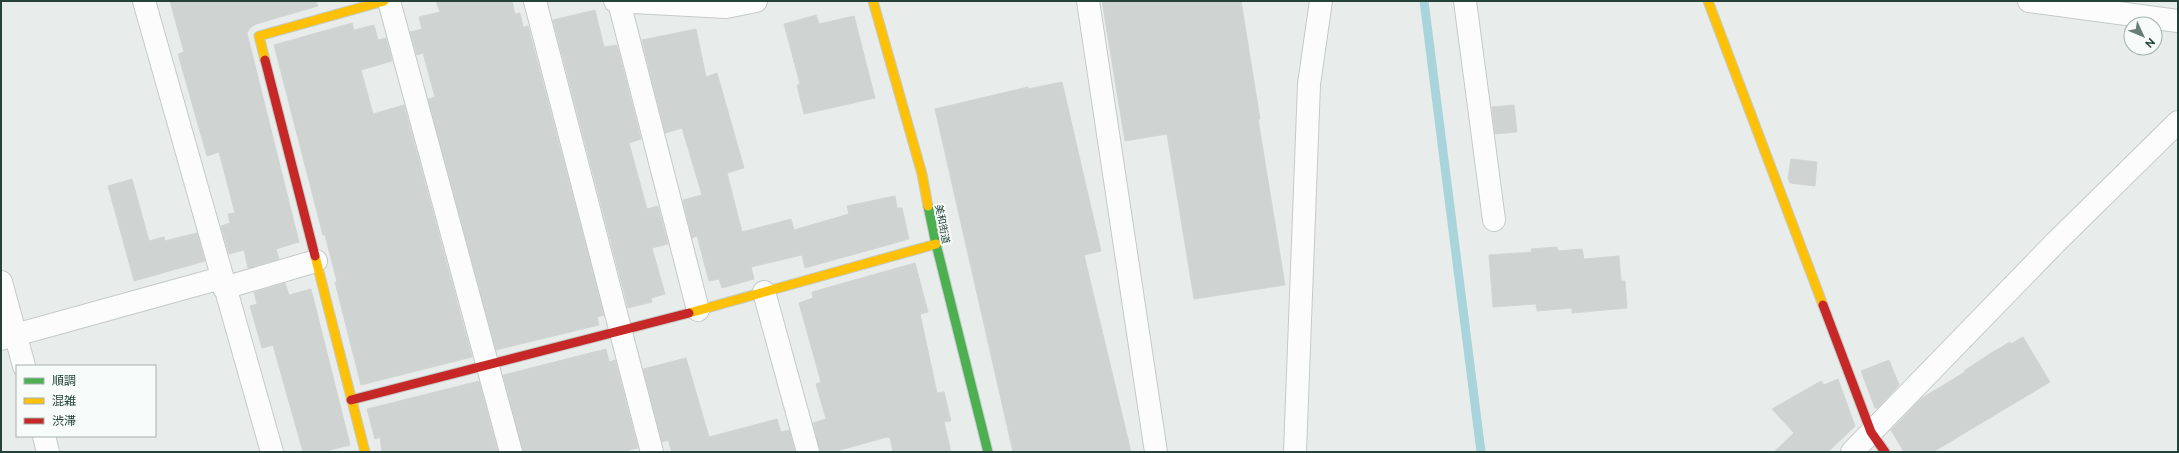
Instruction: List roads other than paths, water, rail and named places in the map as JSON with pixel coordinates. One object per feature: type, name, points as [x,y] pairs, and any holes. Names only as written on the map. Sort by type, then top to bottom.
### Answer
[{"type":"street","points":[[144,1],[272,452]]},
{"type":"street","points":[[365,452],[259,36],[384,1]]},
{"type":"street","points":[[389,1],[511,452]]},
{"type":"street","points":[[535,1],[652,452]]},
{"type":"street","points":[[698,310],[617,2],[726,7],[756,1]]},
{"type":"street","name":"美和街道","points":[[873,1],[922,174],[936,244],[988,452]]},
{"type":"street","points":[[1088,1],[1156,452]]},
{"type":"street","points":[[1295,452],[1309,84],[1321,1]]},
{"type":"street","points":[[1465,1],[1494,220]]},
{"type":"street","points":[[1708,1],[1871,432],[1885,452]]},
{"type":"street","points":[[2029,1],[2178,21]]},
{"type":"street","points":[[1852,452],[2054,243],[2178,122]]},
{"type":"street","points":[[351,400],[620,332],[936,244]]},
{"type":"street","points":[[8,337],[316,261]]},
{"type":"street","points":[[1,282],[8,337],[23,365]]},
{"type":"street","points":[[764,292],[808,452]]},
{"type":"street","points":[[44,437],[48,452]]},
{"type":"waterway","points":[[1424,1],[1481,452]]}]
